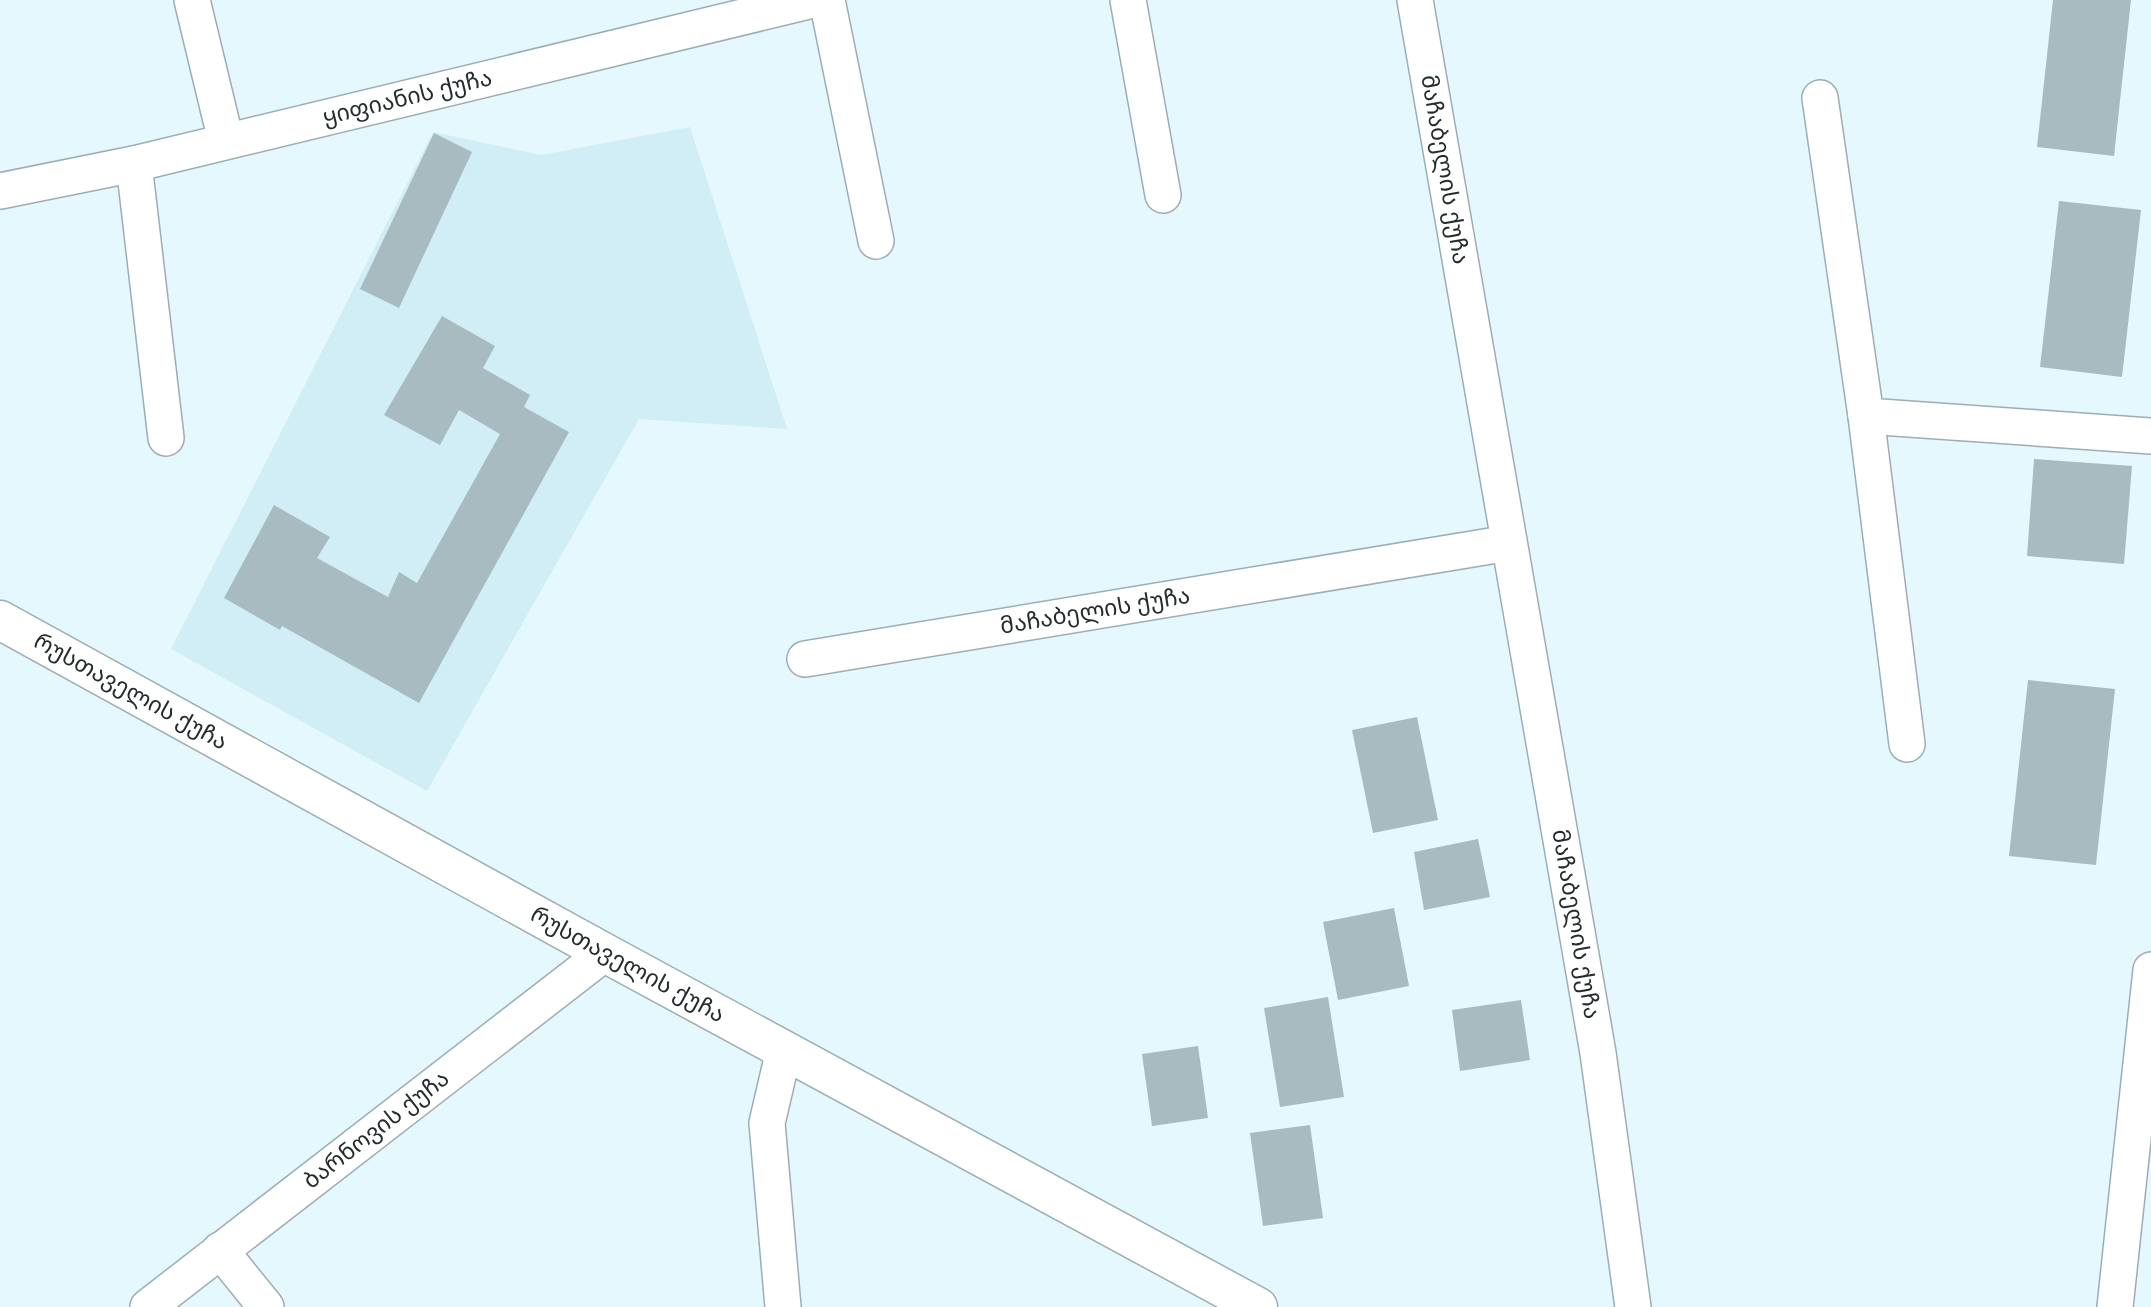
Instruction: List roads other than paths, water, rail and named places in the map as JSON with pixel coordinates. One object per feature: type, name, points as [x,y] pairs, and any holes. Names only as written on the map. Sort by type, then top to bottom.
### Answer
[{"type":"main road","name":"რუსთაველის ქუჩა","points":[[0,620],[604,953],[1258,1307]]},
{"type":"street","points":[[192,0],[226,141]]},
{"type":"street","name":"ყიფიანის ქუჩა","points":[[0,191],[134,164],[813,0]]},
{"type":"street","points":[[827,0],[877,241]]},
{"type":"street","points":[[1128,0],[1163,194]]},
{"type":"street","name":"მაჩაბელის ქუჩა","points":[[1415,0],[1598,1053],[1633,1307]]},
{"type":"street","points":[[1820,98],[1866,416],[1907,744]]},
{"type":"street","points":[[134,164],[166,438]]},
{"type":"street","points":[[1866,416],[2151,436]]},
{"type":"street","name":"მაჩაბელის ქუჩა","points":[[805,659],[1509,543]]},
{"type":"street","name":"ბარნოვის ქუჩა","points":[[148,1307],[604,953]]},
{"type":"street","points":[[2115,1307],[2147,1056],[2151,970]]},
{"type":"street","points":[[783,1307],[767,1123],[784,1050]]},
{"type":"street","points":[[220,1250],[266,1307]]}]
